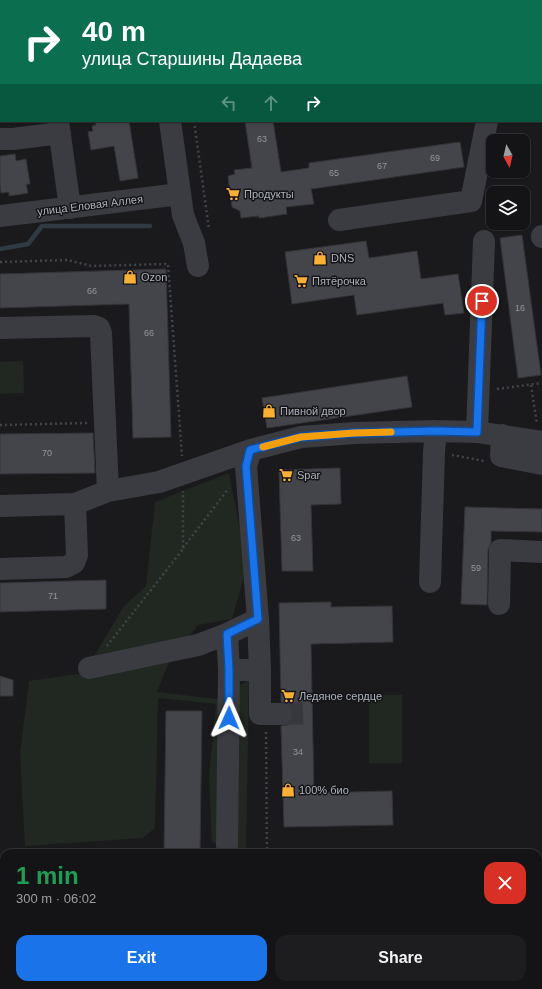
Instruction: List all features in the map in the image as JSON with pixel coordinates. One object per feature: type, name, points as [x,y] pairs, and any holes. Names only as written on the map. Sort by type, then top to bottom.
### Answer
[{"type":"street","points":[[170,122],[183,215],[194,243],[198,266]]},
{"type":"street","points":[[339,220],[471,201],[488,122]]},
{"type":"street","points":[[0,139],[13,139],[59,127],[70,208]]},
{"type":"street","name":"улица Еловая Аллея","points":[[0,216],[180,194]]},
{"type":"street","points":[[477,432],[484,241]]},
{"type":"street","points":[[0,328],[94,326],[99,328],[101,333],[108,491]]},
{"type":"street","points":[[0,506],[75,504],[108,491],[160,482],[183,474],[248,458],[301,437],[354,433],[436,431],[477,432],[541,442]]},
{"type":"street","points":[[430,582],[436,431]]},
{"type":"street","points":[[502,435],[501,456],[542,464]]},
{"type":"street","points":[[248,458],[258,619],[260,714],[281,714]]},
{"type":"street","points":[[0,569],[66,567],[74,563],[77,555],[75,504]]},
{"type":"street","points":[[499,604],[500,550],[542,552]]},
{"type":"street","points":[[89,668],[198,645],[227,634],[258,619]]},
{"type":"street","points":[[227,634],[229,670],[227,845]]},
{"type":"street","points":[[229,670],[260,670]]},
{"type":"path","points":[[194,122],[210,234]]},
{"type":"path","points":[[0,262],[68,260],[91,266],[168,264],[183,474],[183,549]]},
{"type":"path","points":[[479,391],[542,383]]},
{"type":"path","points":[[531,385],[541,442]]},
{"type":"path","points":[[0,425],[105,423]]},
{"type":"path","points":[[89,668],[183,549],[248,458]]},
{"type":"shaded area","points":[[23,361],[24,393],[0,394],[0,362]]},
{"type":"shaded area","points":[[229,473],[247,566],[232,619],[198,625],[169,662],[157,692],[216,699],[249,680],[246,849],[229,849],[212,842],[209,777],[216,704],[158,698],[155,828],[143,838],[25,846],[20,753],[29,681],[84,673],[124,606],[146,586],[155,502]]},
{"type":"shaded area","points":[[369,695],[402,695],[402,763],[369,763]]},
{"type":"building","points":[[95,122],[129,122],[138,178],[120,181],[114,146],[91,150],[88,132],[93,131],[92,126],[96,125]]},
{"type":"building","points":[[245,122],[273,122],[281,172],[309,168],[309,163],[460,142],[464,167],[311,189],[314,204],[286,207],[287,214],[259,218],[259,216],[241,218],[240,211],[232,207],[228,176],[235,174],[234,170],[252,168]]},
{"type":"building","points":[[15,154],[16,161],[26,159],[30,184],[26,184],[28,193],[9,196],[9,192],[1,193],[0,156]]},
{"type":"building","points":[[522,235],[541,375],[518,378],[500,238]]},
{"type":"building","points":[[366,241],[369,258],[417,251],[421,279],[458,274],[464,313],[445,315],[443,303],[357,315],[354,295],[292,304],[285,252]]},
{"type":"building","points":[[166,269],[171,437],[133,438],[129,304],[0,308],[0,274]]},
{"type":"building","points":[[407,376],[412,407],[267,428],[262,398]]},
{"type":"building","points":[[93,433],[95,473],[0,474],[0,434]]},
{"type":"building","points":[[340,468],[341,504],[311,505],[313,571],[282,571],[279,470]]},
{"type":"building","points":[[465,507],[542,509],[542,532],[491,531],[491,542],[488,550],[487,605],[461,604]]},
{"type":"building","points":[[106,580],[106,609],[0,612],[0,583]]},
{"type":"building","points":[[331,602],[331,607],[392,606],[393,642],[311,644],[314,793],[392,791],[393,825],[284,827],[281,726],[287,725],[292,721],[293,714],[292,708],[288,703],[281,702],[279,603]]},
{"type":"building","points":[[0,676],[13,680],[13,696],[0,696]]},
{"type":"building","points":[[166,711],[202,711],[200,849],[164,849]]},
{"type":"waterway","points":[[0,249],[28,244],[42,226],[150,226]]},
{"type":"tunnel","points":[[281,714],[312,713]]},
{"type":"slow traffic","points":[[263,447],[301,437],[391,432]]},
{"type":"place","name":"Продукты","points":[[233,194]]},
{"type":"place","name":"DNS","points":[[320,258]]},
{"type":"place","name":"Ozon","points":[[130,277]]},
{"type":"place","name":"Пятёрочка","points":[[301,281]]},
{"type":"place","name":"Пивной двор","points":[[269,411]]},
{"type":"place","name":"Spar","points":[[286,475]]},
{"type":"place","name":"Ледяное сердце","points":[[288,696]]},
{"type":"place","name":"100% био","points":[[288,790]]},
{"type":"route","points":[[229,718],[227,634],[258,619],[246,466],[250,450],[301,437],[354,433],[436,431],[477,432],[482,301]]}]
